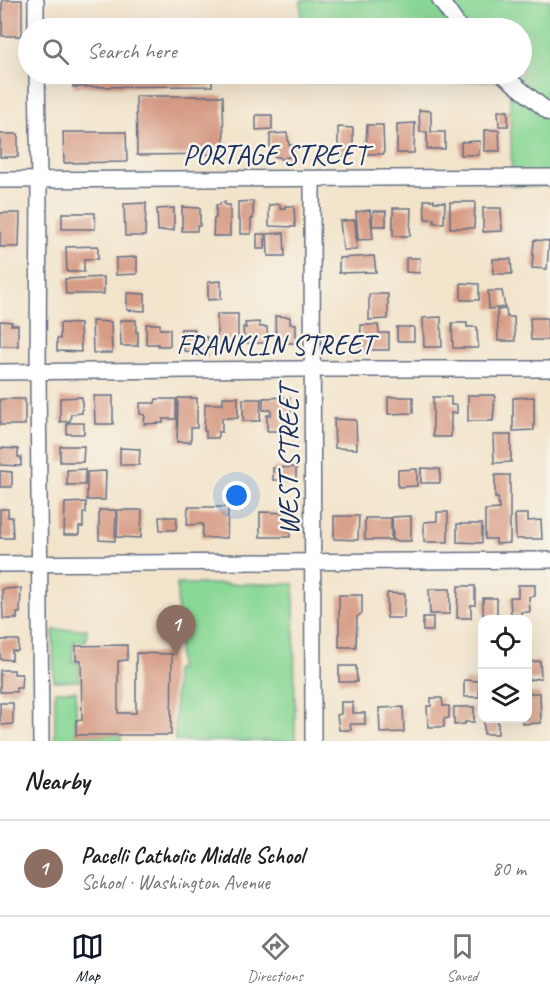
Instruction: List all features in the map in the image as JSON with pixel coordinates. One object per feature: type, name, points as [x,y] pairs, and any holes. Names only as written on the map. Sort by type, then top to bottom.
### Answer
[{"type":"street","points":[[36,0],[36,18]]},
{"type":"street","points":[[440,0],[453,18]]},
{"type":"street","points":[[37,84],[41,741]]},
{"type":"street","points":[[514,84],[550,113]]},
{"type":"street","name":"PORTAGE STREET","points":[[0,180],[550,177]]},
{"type":"street","name":"WEST STREET","points":[[312,179],[313,741]]},
{"type":"street","name":"FRANKLIN STREET","points":[[0,372],[550,369]]},
{"type":"street","points":[[0,564],[550,560]]},
{"type":"green space","points":[[301,0],[550,0],[550,186],[512,186],[510,92],[501,84],[532,84],[532,18],[301,18]]},
{"type":"green space","points":[[177,584],[294,584],[295,741],[175,741],[175,669],[179,669]]},
{"type":"green space","points":[[87,629],[86,641],[73,642],[73,662],[79,662],[79,681],[54,681],[53,630]]},
{"type":"green space","points":[[55,691],[76,691],[76,735],[121,735],[121,741],[55,741]]},
{"type":"building","points":[[2,0],[22,0],[22,18],[18,18],[18,36],[2,36]]},
{"type":"building","points":[[73,84],[212,84],[212,86],[73,87]]},
{"type":"building","points":[[136,96],[223,96],[224,154],[137,155]]},
{"type":"building","points":[[419,110],[431,111],[431,132],[445,132],[445,149],[427,149],[427,132],[420,132]]},
{"type":"building","points":[[498,111],[508,111],[508,126],[499,126]]},
{"type":"building","points":[[256,115],[272,115],[272,129],[256,130]]},
{"type":"building","points":[[415,123],[414,153],[397,153],[397,124]]},
{"type":"building","points":[[367,125],[383,125],[384,154],[366,154]]},
{"type":"building","points":[[338,127],[353,128],[353,155],[338,155]]},
{"type":"building","points":[[484,130],[499,130],[500,151],[484,151]]},
{"type":"building","points":[[63,132],[126,132],[127,162],[64,163]]},
{"type":"building","points":[[287,133],[289,145],[293,145],[294,157],[280,159],[280,157],[274,157],[273,147],[270,147],[270,134]]},
{"type":"building","points":[[0,134],[18,134],[18,157],[0,157]]},
{"type":"building","points":[[480,141],[479,155],[461,155],[461,142]]},
{"type":"building","points":[[424,200],[445,202],[444,223],[434,223],[434,219],[425,219]]},
{"type":"building","points":[[253,201],[251,234],[240,234],[238,202]]},
{"type":"building","points":[[225,202],[225,205],[230,205],[230,236],[213,236],[216,205]]},
{"type":"building","points":[[450,202],[475,202],[474,228],[450,228]]},
{"type":"building","points":[[146,203],[145,236],[125,236],[124,204]]},
{"type":"building","points":[[280,204],[280,209],[285,206],[294,206],[295,227],[269,226],[269,205]]},
{"type":"building","points":[[182,207],[200,208],[200,226],[197,226],[197,231],[182,231]]},
{"type":"building","points":[[174,208],[174,230],[158,231],[157,209]]},
{"type":"building","points":[[393,208],[411,208],[410,236],[393,236]]},
{"type":"building","points":[[483,208],[501,208],[502,231],[483,232]]},
{"type":"building","points":[[370,210],[373,239],[358,240],[356,212]]},
{"type":"building","points":[[373,211],[386,211],[386,226],[372,226]]},
{"type":"building","points":[[0,213],[20,213],[19,247],[0,247]]},
{"type":"building","points":[[62,213],[95,213],[95,229],[62,229]]},
{"type":"building","points":[[355,220],[357,250],[343,250],[340,221]]},
{"type":"building","points":[[284,233],[285,256],[268,256],[267,234]]},
{"type":"building","points":[[257,234],[265,234],[265,249],[257,249]]},
{"type":"building","points":[[534,240],[549,241],[547,269],[532,268]]},
{"type":"building","points":[[98,246],[98,259],[84,259],[84,272],[67,272],[66,247]]},
{"type":"building","points":[[374,256],[376,272],[339,273],[339,258]]},
{"type":"building","points":[[137,257],[137,274],[116,275],[116,258]]},
{"type":"building","points":[[406,258],[420,258],[419,273],[406,272]]},
{"type":"building","points":[[493,259],[511,259],[512,274],[493,274]]},
{"type":"building","points":[[104,277],[104,294],[66,294],[65,279]]},
{"type":"building","points":[[221,281],[221,299],[208,300],[208,282]]},
{"type":"building","points":[[461,283],[479,284],[479,300],[461,300]]},
{"type":"building","points":[[488,291],[502,291],[505,307],[489,309]]},
{"type":"building","points":[[127,293],[145,294],[145,311],[127,310]]},
{"type":"building","points":[[369,294],[388,294],[388,319],[369,320]]},
{"type":"building","points":[[506,309],[507,317],[514,317],[515,341],[498,341],[497,310]]},
{"type":"building","points":[[217,314],[238,314],[238,344],[217,344]]},
{"type":"building","points":[[275,316],[290,317],[290,324],[296,324],[296,343],[276,343]]},
{"type":"building","points":[[441,317],[442,347],[424,347],[423,318]]},
{"type":"building","points":[[530,318],[547,318],[548,340],[531,340]]},
{"type":"building","points":[[120,320],[136,320],[138,346],[121,346]]},
{"type":"building","points":[[0,321],[18,325],[18,346],[0,346]]},
{"type":"building","points":[[92,321],[111,322],[112,353],[93,353]]},
{"type":"building","points":[[259,322],[260,327],[267,327],[268,343],[244,343],[245,323]]},
{"type":"building","points":[[60,323],[80,324],[81,352],[57,351]]},
{"type":"building","points":[[452,323],[467,323],[467,327],[477,327],[478,348],[453,348]]},
{"type":"building","points":[[146,324],[160,324],[160,329],[170,329],[170,346],[146,344]]},
{"type":"building","points":[[361,325],[378,325],[379,333],[389,333],[389,350],[360,350]]},
{"type":"building","points":[[397,327],[414,327],[414,341],[397,341]]},
{"type":"building","points":[[181,329],[195,329],[195,337],[207,337],[208,355],[194,355],[194,352],[184,351]]},
{"type":"building","points":[[468,395],[495,395],[493,421],[468,421]]},
{"type":"building","points":[[94,396],[113,396],[113,424],[95,424]]},
{"type":"building","points":[[82,397],[82,413],[71,414],[70,421],[60,422],[60,398]]},
{"type":"building","points":[[223,397],[238,397],[238,418],[222,418],[222,432],[218,432],[218,438],[206,438],[205,404],[223,404]]},
{"type":"building","points":[[290,397],[291,413],[283,413],[284,431],[267,431],[267,415],[271,415],[271,410],[263,410],[263,398]]},
{"type":"building","points":[[388,397],[413,397],[413,413],[388,414]]},
{"type":"building","points":[[433,397],[451,397],[451,405],[457,405],[457,413],[451,413],[451,437],[433,437]]},
{"type":"building","points":[[534,397],[534,430],[513,431],[513,398]]},
{"type":"building","points":[[178,398],[197,398],[197,428],[191,428],[191,442],[177,442]]},
{"type":"building","points":[[0,399],[25,399],[25,425],[0,425]]},
{"type":"building","points":[[156,399],[176,399],[176,419],[163,419],[163,423],[144,424],[145,415],[140,414],[140,403],[155,403]]},
{"type":"building","points":[[243,399],[261,399],[260,421],[243,421]]},
{"type":"building","points":[[334,419],[356,420],[357,449],[335,448]]},
{"type":"building","points":[[67,423],[84,423],[84,434],[67,434]]},
{"type":"building","points":[[493,435],[511,435],[511,462],[494,463]]},
{"type":"building","points":[[60,446],[84,446],[83,462],[60,462]]},
{"type":"building","points":[[0,448],[18,449],[21,466],[0,465]]},
{"type":"building","points":[[120,448],[140,449],[139,465],[120,465]]},
{"type":"building","points":[[296,467],[296,480],[273,480],[273,468]]},
{"type":"building","points":[[421,468],[440,469],[440,483],[421,483]]},
{"type":"building","points":[[85,469],[85,485],[67,485],[67,470]]},
{"type":"building","points":[[417,469],[417,486],[398,487],[398,470]]},
{"type":"building","points":[[0,471],[12,472],[12,487],[0,487]]},
{"type":"building","points":[[106,471],[105,500],[87,500],[87,472]]},
{"type":"building","points":[[495,475],[510,475],[510,543],[496,544],[496,539],[485,539],[485,510],[499,509],[498,498],[495,498]]},
{"type":"building","points":[[86,502],[86,513],[83,513],[83,527],[79,527],[79,535],[64,535],[65,503]]},
{"type":"building","points":[[188,507],[228,507],[227,538],[202,538],[203,524],[187,525]]},
{"type":"building","points":[[0,509],[8,509],[8,517],[12,517],[13,538],[0,538]]},
{"type":"building","points":[[99,510],[116,510],[115,541],[99,540]]},
{"type":"building","points":[[118,510],[142,510],[141,538],[117,537]]},
{"type":"building","points":[[260,512],[290,513],[290,537],[260,537]]},
{"type":"building","points":[[437,512],[448,512],[448,542],[424,542],[424,522],[437,521]]},
{"type":"building","points":[[515,514],[528,514],[528,521],[541,520],[542,539],[516,539]]},
{"type":"building","points":[[334,516],[359,516],[358,540],[334,539]]},
{"type":"building","points":[[411,516],[411,541],[393,541],[392,517]]},
{"type":"building","points":[[159,517],[177,517],[176,530],[160,530]]},
{"type":"building","points":[[365,518],[391,518],[391,540],[365,540]]},
{"type":"building","points":[[457,524],[482,524],[482,543],[457,542]]},
{"type":"building","points":[[518,585],[535,585],[535,596],[529,597],[530,612],[511,615],[510,597],[518,597]]},
{"type":"building","points":[[458,586],[475,586],[475,605],[471,605],[471,618],[457,618]]},
{"type":"building","points":[[21,588],[20,613],[17,613],[17,619],[3,619],[2,589]]},
{"type":"building","points":[[429,589],[450,589],[450,614],[430,614]]},
{"type":"building","points":[[387,593],[405,594],[404,618],[387,618]]},
{"type":"building","points":[[339,595],[362,595],[362,613],[357,617],[356,647],[339,647]]},
{"type":"building","points":[[483,598],[497,598],[497,615],[483,615]]},
{"type":"building","points":[[423,617],[433,617],[433,631],[423,631]]},
{"type":"building","points":[[0,640],[19,640],[18,651],[12,651],[12,660],[0,659]]},
{"type":"building","points":[[127,645],[127,660],[118,661],[118,713],[136,713],[136,653],[172,654],[171,735],[76,735],[76,720],[82,720],[81,660],[76,660],[76,646]]},
{"type":"building","points":[[540,661],[541,678],[532,679],[532,662]]},
{"type":"building","points":[[339,666],[356,666],[357,682],[339,682]]},
{"type":"building","points":[[0,670],[14,670],[14,674],[22,674],[21,688],[16,688],[16,692],[0,692]]},
{"type":"building","points":[[464,680],[478,681],[478,697],[464,697]]},
{"type":"building","points":[[532,693],[540,693],[541,723],[522,724],[532,723]]},
{"type":"building","points":[[431,698],[442,698],[443,706],[449,706],[449,718],[444,719],[444,727],[428,727],[427,706],[431,706]]},
{"type":"building","points":[[341,702],[353,702],[353,713],[365,713],[365,724],[350,724],[351,730],[339,730],[337,715],[341,714]]},
{"type":"building","points":[[0,703],[13,703],[13,724],[0,725]]},
{"type":"building","points":[[403,707],[404,732],[380,733],[379,708]]},
{"type":"building","points":[[454,707],[474,707],[474,722],[454,725]]},
{"type":"building","points":[[484,723],[498,723],[498,734],[484,734]]},
{"type":"place","name":"Pacelli Catholic Middle School","points":[[176,655]]}]
